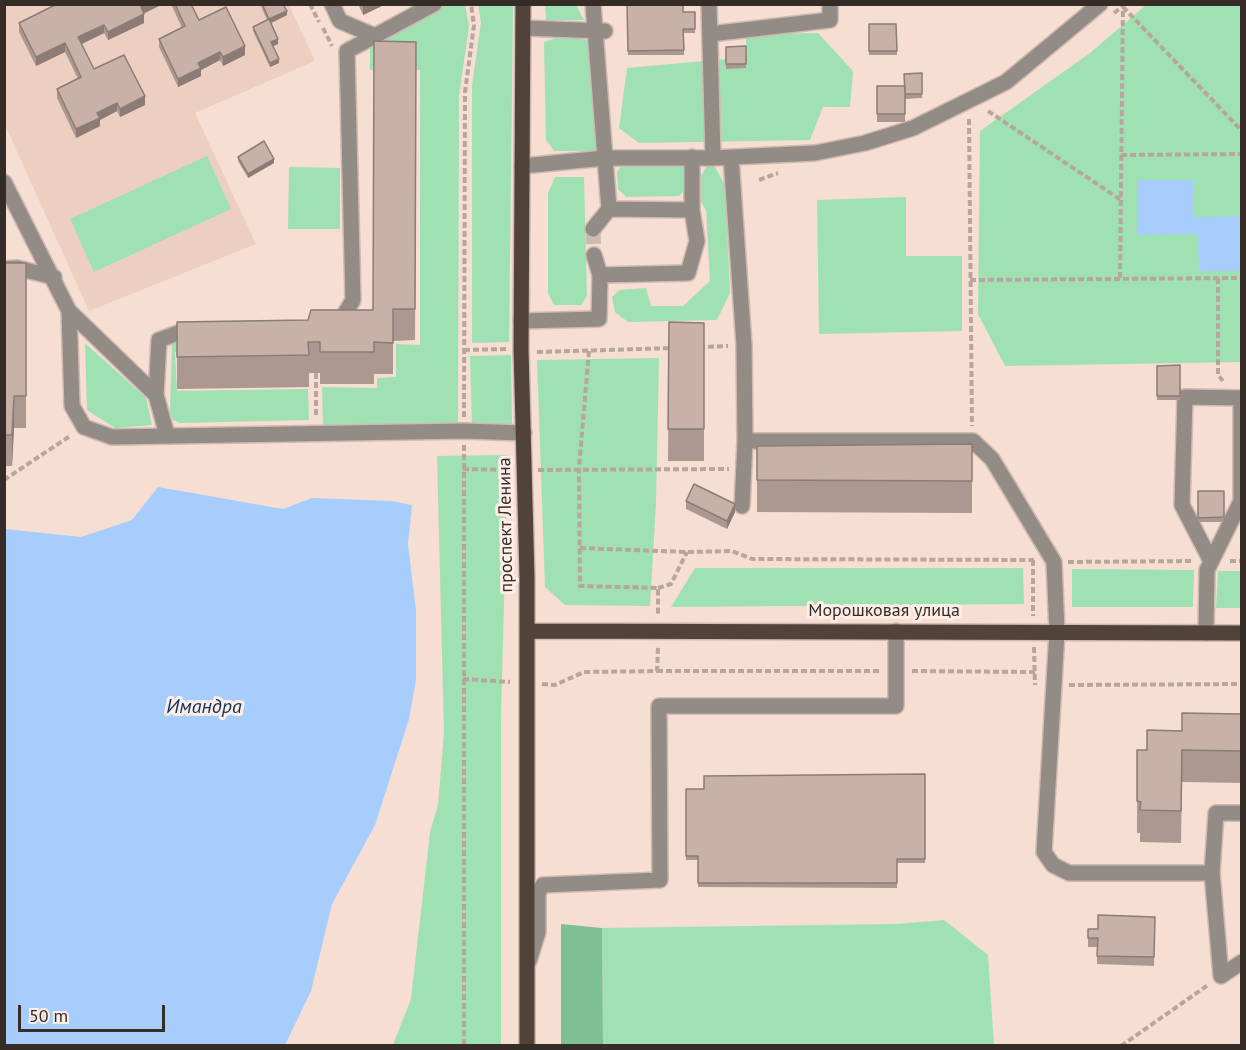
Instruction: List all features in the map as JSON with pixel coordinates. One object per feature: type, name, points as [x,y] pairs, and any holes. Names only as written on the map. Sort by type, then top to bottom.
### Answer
[{"type":"main road","name":"проспект Ленина","points":[[523,4],[521,349],[526,471],[527,1046]]},
{"type":"main road","name":"Морошковая улица","points":[[527,631],[1242,633]]},
{"type":"lane","points":[[332,4],[340,21],[375,36]]},
{"type":"lane","points":[[315,327],[340,320],[353,300],[346,51],[434,4]]},
{"type":"lane","points":[[593,4],[599,31],[609,208],[593,229]]},
{"type":"lane","points":[[709,4],[713,158]]},
{"type":"lane","points":[[710,34],[830,20],[830,4]]},
{"type":"lane","points":[[522,166],[605,158],[713,158],[815,153],[866,143],[913,128],[1006,82],[1100,4]]},
{"type":"lane","points":[[523,28],[599,31]]},
{"type":"lane","points":[[600,275],[688,273],[697,241],[692,210],[692,157]]},
{"type":"lane","points":[[731,157],[744,345],[745,441],[742,506]]},
{"type":"lane","points":[[4,182],[54,277],[69,311],[72,406],[84,427],[112,437],[464,431],[524,433]]},
{"type":"lane","points":[[609,208],[692,210]]},
{"type":"lane","points":[[521,321],[599,319],[600,275],[594,255]]},
{"type":"lane","points":[[4,269],[17,268],[54,277]]},
{"type":"lane","points":[[69,311],[156,395]]},
{"type":"lane","points":[[167,435],[156,395],[159,340],[178,333],[213,332]]},
{"type":"lane","points":[[1206,633],[1207,570],[1241,501],[1241,398],[1185,398],[1182,505],[1211,561]]},
{"type":"lane","points":[[745,441],[973,441],[992,459],[1054,562],[1058,632],[1044,852],[1053,865],[1069,873],[1212,873]]},
{"type":"lane","points":[[528,966],[538,932],[538,893],[543,885],[660,880],[659,706],[896,706],[896,631]]},
{"type":"lane","points":[[1242,813],[1216,813],[1212,873],[1221,976],[1242,962]]},
{"type":"path","points":[[464,1046],[465,92],[474,25],[471,4]]},
{"type":"path","points":[[1120,278],[1123,6],[1242,131]]},
{"type":"path","points":[[959,107],[970,120],[973,441]]},
{"type":"path","points":[[988,111],[1121,200]]},
{"type":"path","points":[[1121,155],[1242,154]]},
{"type":"path","points":[[1218,278],[1218,375],[1241,398]]},
{"type":"path","points":[[970,280],[1242,278]]},
{"type":"path","points":[[696,347],[744,345]]},
{"type":"path","points":[[464,350],[521,349],[536,352],[684,347]]},
{"type":"path","points":[[580,586],[579,468],[589,351]]},
{"type":"path","points":[[316,373],[316,433]]},
{"type":"path","points":[[4,480],[84,427]]},
{"type":"path","points":[[463,469],[526,471],[579,468],[744,469]]},
{"type":"path","points":[[580,548],[687,552],[732,550],[752,559],[1242,561]]},
{"type":"path","points":[[658,588],[671,584],[687,552]]},
{"type":"path","points":[[657,671],[1035,672],[1035,685],[1242,684]]},
{"type":"path","points":[[1121,1046],[1221,976]]},
{"type":"shaded area","points":[[4,5],[289,5],[315,61],[195,113],[256,244],[89,311],[5,125]]},
{"type":"green space","points":[[445,5],[465,5],[469,26],[459,96],[458,424],[323,425],[322,387],[377,388],[377,378],[396,377],[396,344],[420,345],[420,70],[370,70],[370,44]]},
{"type":"green space","points":[[478,5],[513,5],[509,342],[472,343],[472,86],[481,22]]},
{"type":"green space","points":[[545,5],[576,5],[584,20],[546,20]]},
{"type":"green space","points":[[1146,5],[1241,5],[1241,362],[1005,366],[978,314],[980,131],[1090,53]]},
{"type":"green space","points":[[818,33],[853,71],[850,107],[823,107],[810,140],[639,143],[619,128],[627,68],[726,59],[726,68],[746,50],[746,34]]},
{"type":"green space","points":[[565,35],[590,41],[598,151],[554,151],[546,140],[544,42]]},
{"type":"green space","points":[[207,156],[231,209],[94,272],[70,219]]},
{"type":"green space","points":[[623,163],[679,163],[687,170],[687,188],[679,196],[626,197],[618,189],[617,172]]},
{"type":"green space","points":[[289,167],[340,168],[340,229],[288,229]]},
{"type":"green space","points":[[706,167],[715,167],[725,185],[730,293],[717,320],[628,322],[615,312],[612,297],[620,290],[646,288],[651,306],[683,306],[710,281],[706,210],[699,199],[701,176]]},
{"type":"green space","points":[[555,177],[584,177],[587,296],[581,305],[554,305],[548,293],[548,193]]},
{"type":"green space","points":[[906,197],[906,256],[962,256],[962,331],[819,334],[817,200]]},
{"type":"green space","points":[[202,342],[209,351],[175,352],[177,391],[308,389],[309,420],[180,423],[173,420],[170,412],[172,343]]},
{"type":"green space","points":[[85,343],[146,398],[152,425],[115,428],[87,410]]},
{"type":"green space","points":[[511,355],[512,425],[472,424],[470,356]]},
{"type":"green space","points":[[659,358],[656,503],[650,606],[565,605],[545,587],[537,360]]},
{"type":"green space","points":[[508,455],[501,714],[501,1045],[393,1045],[411,999],[430,832],[438,805],[444,733],[437,456]]},
{"type":"green space","points":[[695,568],[1023,568],[1024,604],[671,607]]},
{"type":"green space","points":[[1072,569],[1194,570],[1193,607],[1072,607]]},
{"type":"green space","points":[[1218,571],[1241,571],[1241,608],[1216,608]]},
{"type":"green space","points":[[944,920],[988,955],[994,1045],[603,1045],[602,928],[897,924]]},
{"type":"green space","points":[[561,924],[602,928],[603,1045],[561,1045]]},
{"type":"water","points":[[1138,180],[1193,180],[1194,217],[1241,216],[1241,271],[1199,271],[1198,234],[1138,235]]},
{"type":"water","name":"Имандра","points":[[158,487],[283,509],[312,498],[391,501],[412,505],[408,544],[416,611],[416,680],[409,719],[375,825],[332,904],[311,991],[285,1045],[5,1045],[5,529],[81,537],[132,520]]},
{"type":"building","points":[[57,4],[146,4],[141,7],[144,14],[108,32],[104,25],[78,37],[94,69],[124,55],[145,96],[120,109],[117,103],[97,113],[100,118],[76,129],[57,89],[81,77],[65,43],[36,57],[19,23]]},
{"type":"building","points":[[175,4],[191,4],[199,20],[226,7],[245,46],[223,57],[220,52],[198,63],[201,68],[178,79],[159,39],[185,26]]},
{"type":"building","points":[[262,4],[283,4],[287,11],[269,19]]},
{"type":"building","points":[[627,4],[683,4],[683,12],[695,12],[695,29],[683,29],[684,50],[628,51]]},
{"type":"building","points":[[269,19],[278,39],[271,42],[279,59],[270,63],[253,27]]},
{"type":"building","points":[[869,24],[896,24],[897,51],[869,51]]},
{"type":"building","points":[[374,41],[416,42],[415,309],[393,309],[393,343],[374,342],[374,352],[320,352],[320,342],[308,342],[309,355],[177,357],[177,322],[308,320],[311,310],[373,310]]},
{"type":"building","points":[[746,46],[746,64],[726,64],[726,47]]},
{"type":"building","points":[[922,73],[922,94],[905,94],[904,74]]},
{"type":"building","points":[[877,86],[905,86],[905,114],[877,114]]},
{"type":"building","points":[[264,141],[274,159],[248,174],[238,157]]},
{"type":"building","points":[[4,263],[26,263],[26,396],[14,396],[12,435],[4,435]]},
{"type":"building","points":[[669,322],[704,323],[704,429],[668,429]]},
{"type":"building","points":[[1180,365],[1180,396],[1157,396],[1157,366]]},
{"type":"building","points":[[972,444],[972,481],[757,480],[757,446]]},
{"type":"building","points":[[694,484],[735,504],[727,521],[686,501]]},
{"type":"building","points":[[1198,491],[1224,491],[1224,517],[1198,518]]},
{"type":"building","points":[[1182,713],[1242,714],[1242,751],[1182,750],[1181,811],[1140,810],[1141,802],[1137,801],[1137,750],[1147,750],[1147,730],[1182,731]]},
{"type":"building","points":[[925,774],[925,859],[897,859],[897,883],[698,883],[698,856],[686,856],[686,789],[704,789],[704,776]]},
{"type":"building","points":[[1098,915],[1155,917],[1154,957],[1097,956],[1098,938],[1088,938],[1088,929],[1098,929]]},
{"type":"tunnel","points":[[593,229],[594,255]]}]
